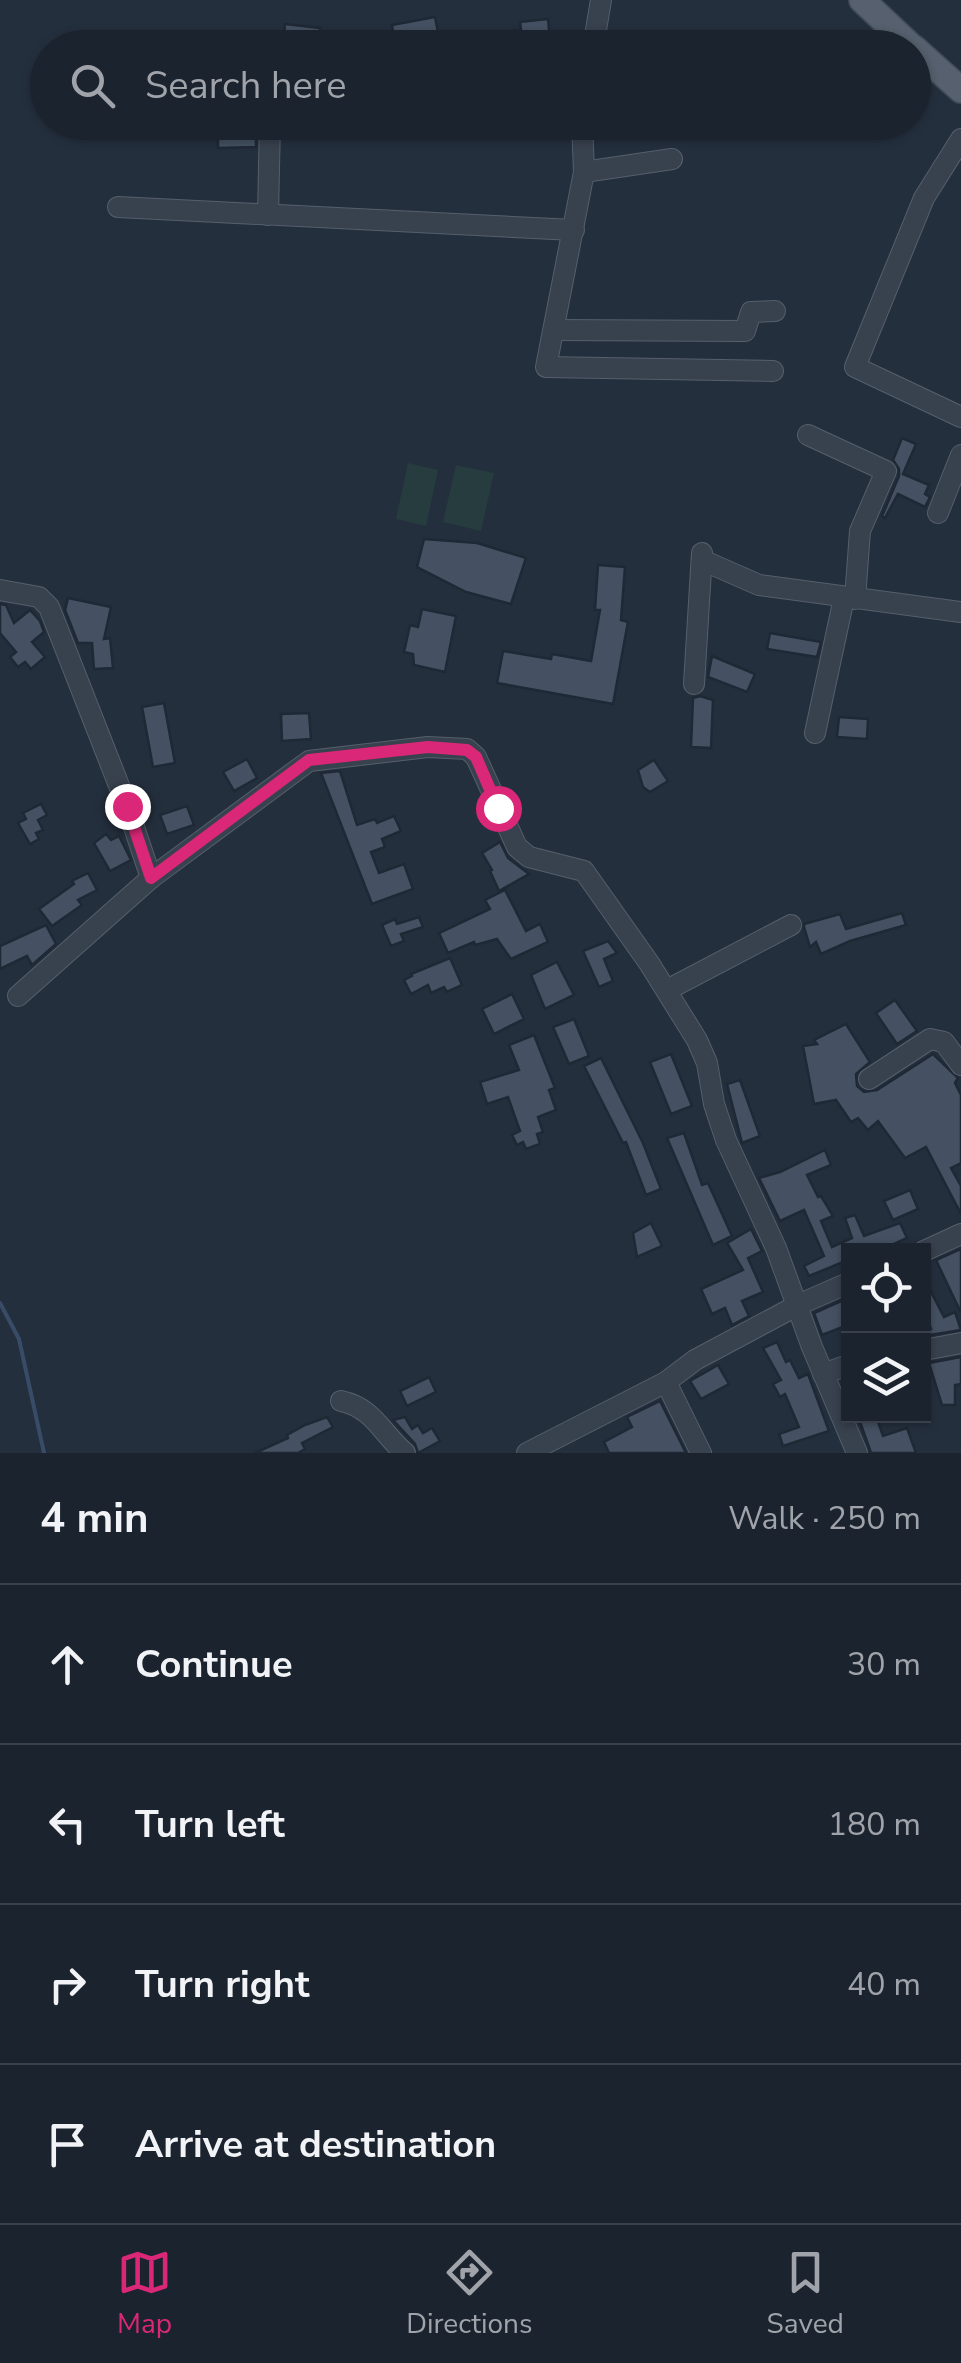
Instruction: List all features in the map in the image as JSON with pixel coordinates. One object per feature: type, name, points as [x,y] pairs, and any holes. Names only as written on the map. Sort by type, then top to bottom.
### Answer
[{"type":"main road","points":[[862,0],[894,30]]},
{"type":"main road","points":[[931,64],[961,90]]},
{"type":"street","points":[[596,30],[601,0]]},
{"type":"street","points":[[961,139],[924,198],[855,367],[961,417]]},
{"type":"street","points":[[268,215],[270,140]]},
{"type":"street","points":[[583,140],[584,172],[546,367],[773,371]]},
{"type":"street","points":[[584,172],[672,159]]},
{"type":"street","points":[[118,207],[574,230]]},
{"type":"street","points":[[554,330],[745,331],[750,312],[775,312]]},
{"type":"street","points":[[808,435],[886,472],[860,532],[849,598],[815,733]]},
{"type":"street","points":[[938,512],[961,455]]},
{"type":"street","points":[[694,684],[702,557],[759,586],[961,612]]},
{"type":"street","points":[[0,590],[39,598],[48,607],[127,806],[151,878]]},
{"type":"street","points":[[18,996],[151,878],[309,760],[428,747],[467,750],[476,757],[518,847],[529,856],[584,871],[667,990],[707,1062],[714,1104],[726,1140],[776,1248],[823,1374],[858,1453]]},
{"type":"street","points":[[667,990],[791,925]]},
{"type":"street","points":[[868,1078],[930,1039],[944,1042],[961,1065]]},
{"type":"street","points":[[931,1248],[961,1234]]},
{"type":"street","points":[[527,1453],[666,1382],[694,1360],[841,1287]]},
{"type":"street","points":[[931,1349],[961,1343]]},
{"type":"street","points":[[823,1374],[841,1368]]},
{"type":"street","points":[[666,1382],[701,1453]]},
{"type":"street","points":[[341,1401],[354,1404],[377,1419],[406,1453]]},
{"type":"green space","points":[[408,463],[438,470],[426,526],[396,519]]},
{"type":"green space","points":[[456,465],[494,473],[481,531],[443,522]]},
{"type":"building","points":[[435,17],[438,30],[393,30],[392,25]]},
{"type":"building","points":[[548,19],[549,30],[521,30],[520,22]]},
{"type":"building","points":[[285,24],[320,28],[320,30],[284,30]]},
{"type":"building","points":[[218,140],[256,140],[256,147],[218,148]]},
{"type":"building","points":[[902,438],[916,444],[903,474],[929,485],[925,494],[930,497],[925,507],[898,494],[885,518],[882,516],[899,476],[893,460]]},
{"type":"building","points":[[424,539],[477,543],[526,558],[511,604],[466,592],[417,567]]},
{"type":"building","points":[[598,565],[625,567],[621,620],[628,622],[613,704],[497,683],[503,651],[591,661],[600,610],[595,610]]},
{"type":"building","points":[[68,598],[111,607],[104,639],[110,638],[113,668],[94,669],[92,643],[78,643],[65,610]]},
{"type":"building","points":[[0,604],[6,605],[14,623],[30,610],[40,621],[44,632],[32,642],[45,657],[31,669],[25,662],[18,667],[10,657],[16,652],[0,633]]},
{"type":"building","points":[[422,609],[456,616],[445,672],[414,665],[413,654],[404,652],[410,625],[418,627]]},
{"type":"building","points":[[770,633],[821,642],[817,657],[767,649]]},
{"type":"building","points":[[712,656],[755,674],[747,692],[708,677]]},
{"type":"building","points":[[693,698],[713,700],[711,748],[691,747]]},
{"type":"building","points":[[164,703],[175,763],[153,767],[142,707]]},
{"type":"building","points":[[309,713],[311,739],[282,741],[281,714]]},
{"type":"building","points":[[839,717],[868,719],[867,739],[837,737]]},
{"type":"building","points":[[247,759],[257,778],[234,791],[223,772]]},
{"type":"building","points":[[654,760],[668,781],[650,792],[643,787],[638,770]]},
{"type":"building","points":[[340,771],[357,825],[394,816],[401,831],[382,839],[385,847],[371,852],[379,873],[404,864],[413,889],[372,904],[321,773]]},
{"type":"building","points":[[41,804],[47,815],[38,820],[43,830],[36,833],[39,839],[30,844],[18,823],[26,819],[23,813]]},
{"type":"building","points":[[187,806],[194,825],[167,834],[160,815]]},
{"type":"building","points":[[106,834],[111,840],[119,836],[131,860],[110,871],[94,843]]},
{"type":"building","points":[[500,842],[508,858],[529,874],[499,891],[482,853]]},
{"type":"building","points":[[88,873],[97,890],[78,900],[82,905],[52,926],[39,909],[74,884],[72,881]]},
{"type":"building","points":[[505,890],[526,931],[540,924],[548,942],[511,959],[497,939],[475,945],[474,942],[448,953],[439,933],[490,909],[485,900]]},
{"type":"building","points":[[902,913],[906,925],[821,954],[816,942],[810,947],[804,927],[840,914],[846,929]]},
{"type":"building","points":[[419,917],[423,927],[401,934],[404,941],[391,946],[382,925],[395,919],[397,924]]},
{"type":"building","points":[[46,925],[56,944],[32,965],[27,956],[0,969],[0,946]]},
{"type":"building","points":[[608,941],[617,953],[604,959],[613,981],[599,987],[583,951]]},
{"type":"building","points":[[450,958],[462,985],[447,992],[444,987],[431,993],[428,985],[411,994],[404,980]]},
{"type":"building","points":[[557,962],[574,995],[545,1009],[531,975]]},
{"type":"building","points":[[512,994],[524,1019],[494,1034],[482,1009]]},
{"type":"building","points":[[895,1000],[917,1031],[897,1044],[876,1013]]},
{"type":"building","points":[[574,1019],[589,1056],[569,1064],[553,1027]]},
{"type":"building","points":[[846,1024],[870,1062],[856,1074],[857,1086],[864,1092],[877,1090],[933,1054],[958,1078],[955,1083],[961,1095],[961,1163],[951,1168],[961,1186],[961,1214],[926,1147],[905,1158],[878,1121],[868,1130],[858,1118],[851,1122],[836,1100],[814,1104],[803,1046],[817,1044],[814,1040]]},
{"type":"building","points":[[534,1035],[555,1088],[549,1090],[556,1110],[538,1117],[543,1132],[537,1134],[540,1144],[526,1149],[523,1142],[517,1145],[512,1135],[520,1131],[508,1097],[487,1104],[480,1082],[519,1070],[509,1045]]},
{"type":"building","points":[[671,1054],[692,1106],[671,1114],[650,1062]]},
{"type":"building","points":[[601,1058],[661,1189],[646,1195],[626,1142],[623,1143],[584,1066]]},
{"type":"building","points":[[740,1080],[760,1136],[742,1143],[727,1084]]},
{"type":"building","points":[[684,1133],[702,1185],[708,1183],[732,1236],[713,1245],[667,1138]]},
{"type":"building","points":[[825,1150],[831,1165],[807,1175],[833,1216],[821,1221],[832,1247],[852,1238],[845,1218],[855,1215],[864,1236],[900,1223],[907,1238],[896,1243],[841,1243],[841,1263],[809,1276],[804,1266],[824,1256],[804,1210],[780,1221],[759,1178]]},
{"type":"building","points":[[910,1190],[918,1209],[893,1220],[884,1201]]},
{"type":"building","points":[[651,1223],[662,1246],[637,1257],[633,1233]]},
{"type":"building","points":[[751,1229],[762,1251],[748,1258],[763,1292],[742,1301],[749,1316],[732,1325],[725,1308],[712,1314],[701,1289],[743,1270],[727,1243]]},
{"type":"building","points":[[961,1249],[961,1313],[936,1260]]},
{"type":"building","points":[[931,1292],[944,1317],[955,1312],[961,1330],[931,1335]]},
{"type":"building","points":[[841,1301],[841,1328],[822,1335],[814,1313]]},
{"type":"building","points":[[777,1342],[799,1378],[808,1374],[829,1431],[783,1446],[779,1434],[799,1427],[785,1394],[780,1397],[773,1384],[781,1380],[763,1348]]},
{"type":"building","points":[[961,1357],[961,1384],[955,1385],[955,1405],[942,1405],[931,1363]]},
{"type":"building","points":[[718,1365],[729,1384],[701,1399],[690,1381]]},
{"type":"building","points":[[429,1377],[436,1392],[407,1406],[400,1391]]},
{"type":"building","points":[[660,1401],[686,1453],[609,1453],[604,1442],[632,1427],[627,1417]]},
{"type":"building","points":[[327,1417],[333,1427],[302,1443],[305,1449],[298,1453],[255,1453],[288,1438],[305,1425]]},
{"type":"building","points":[[405,1417],[412,1429],[418,1425],[423,1433],[432,1428],[440,1441],[418,1453],[415,1444],[393,1420]]},
{"type":"building","points":[[860,1423],[878,1423],[883,1436],[907,1428],[916,1453],[871,1453]]},
{"type":"waterway","points":[[0,1303],[19,1339],[44,1453]]},
{"type":"route","points":[[127,806],[151,878],[309,760],[428,747],[467,750],[476,757],[498,808]]}]
